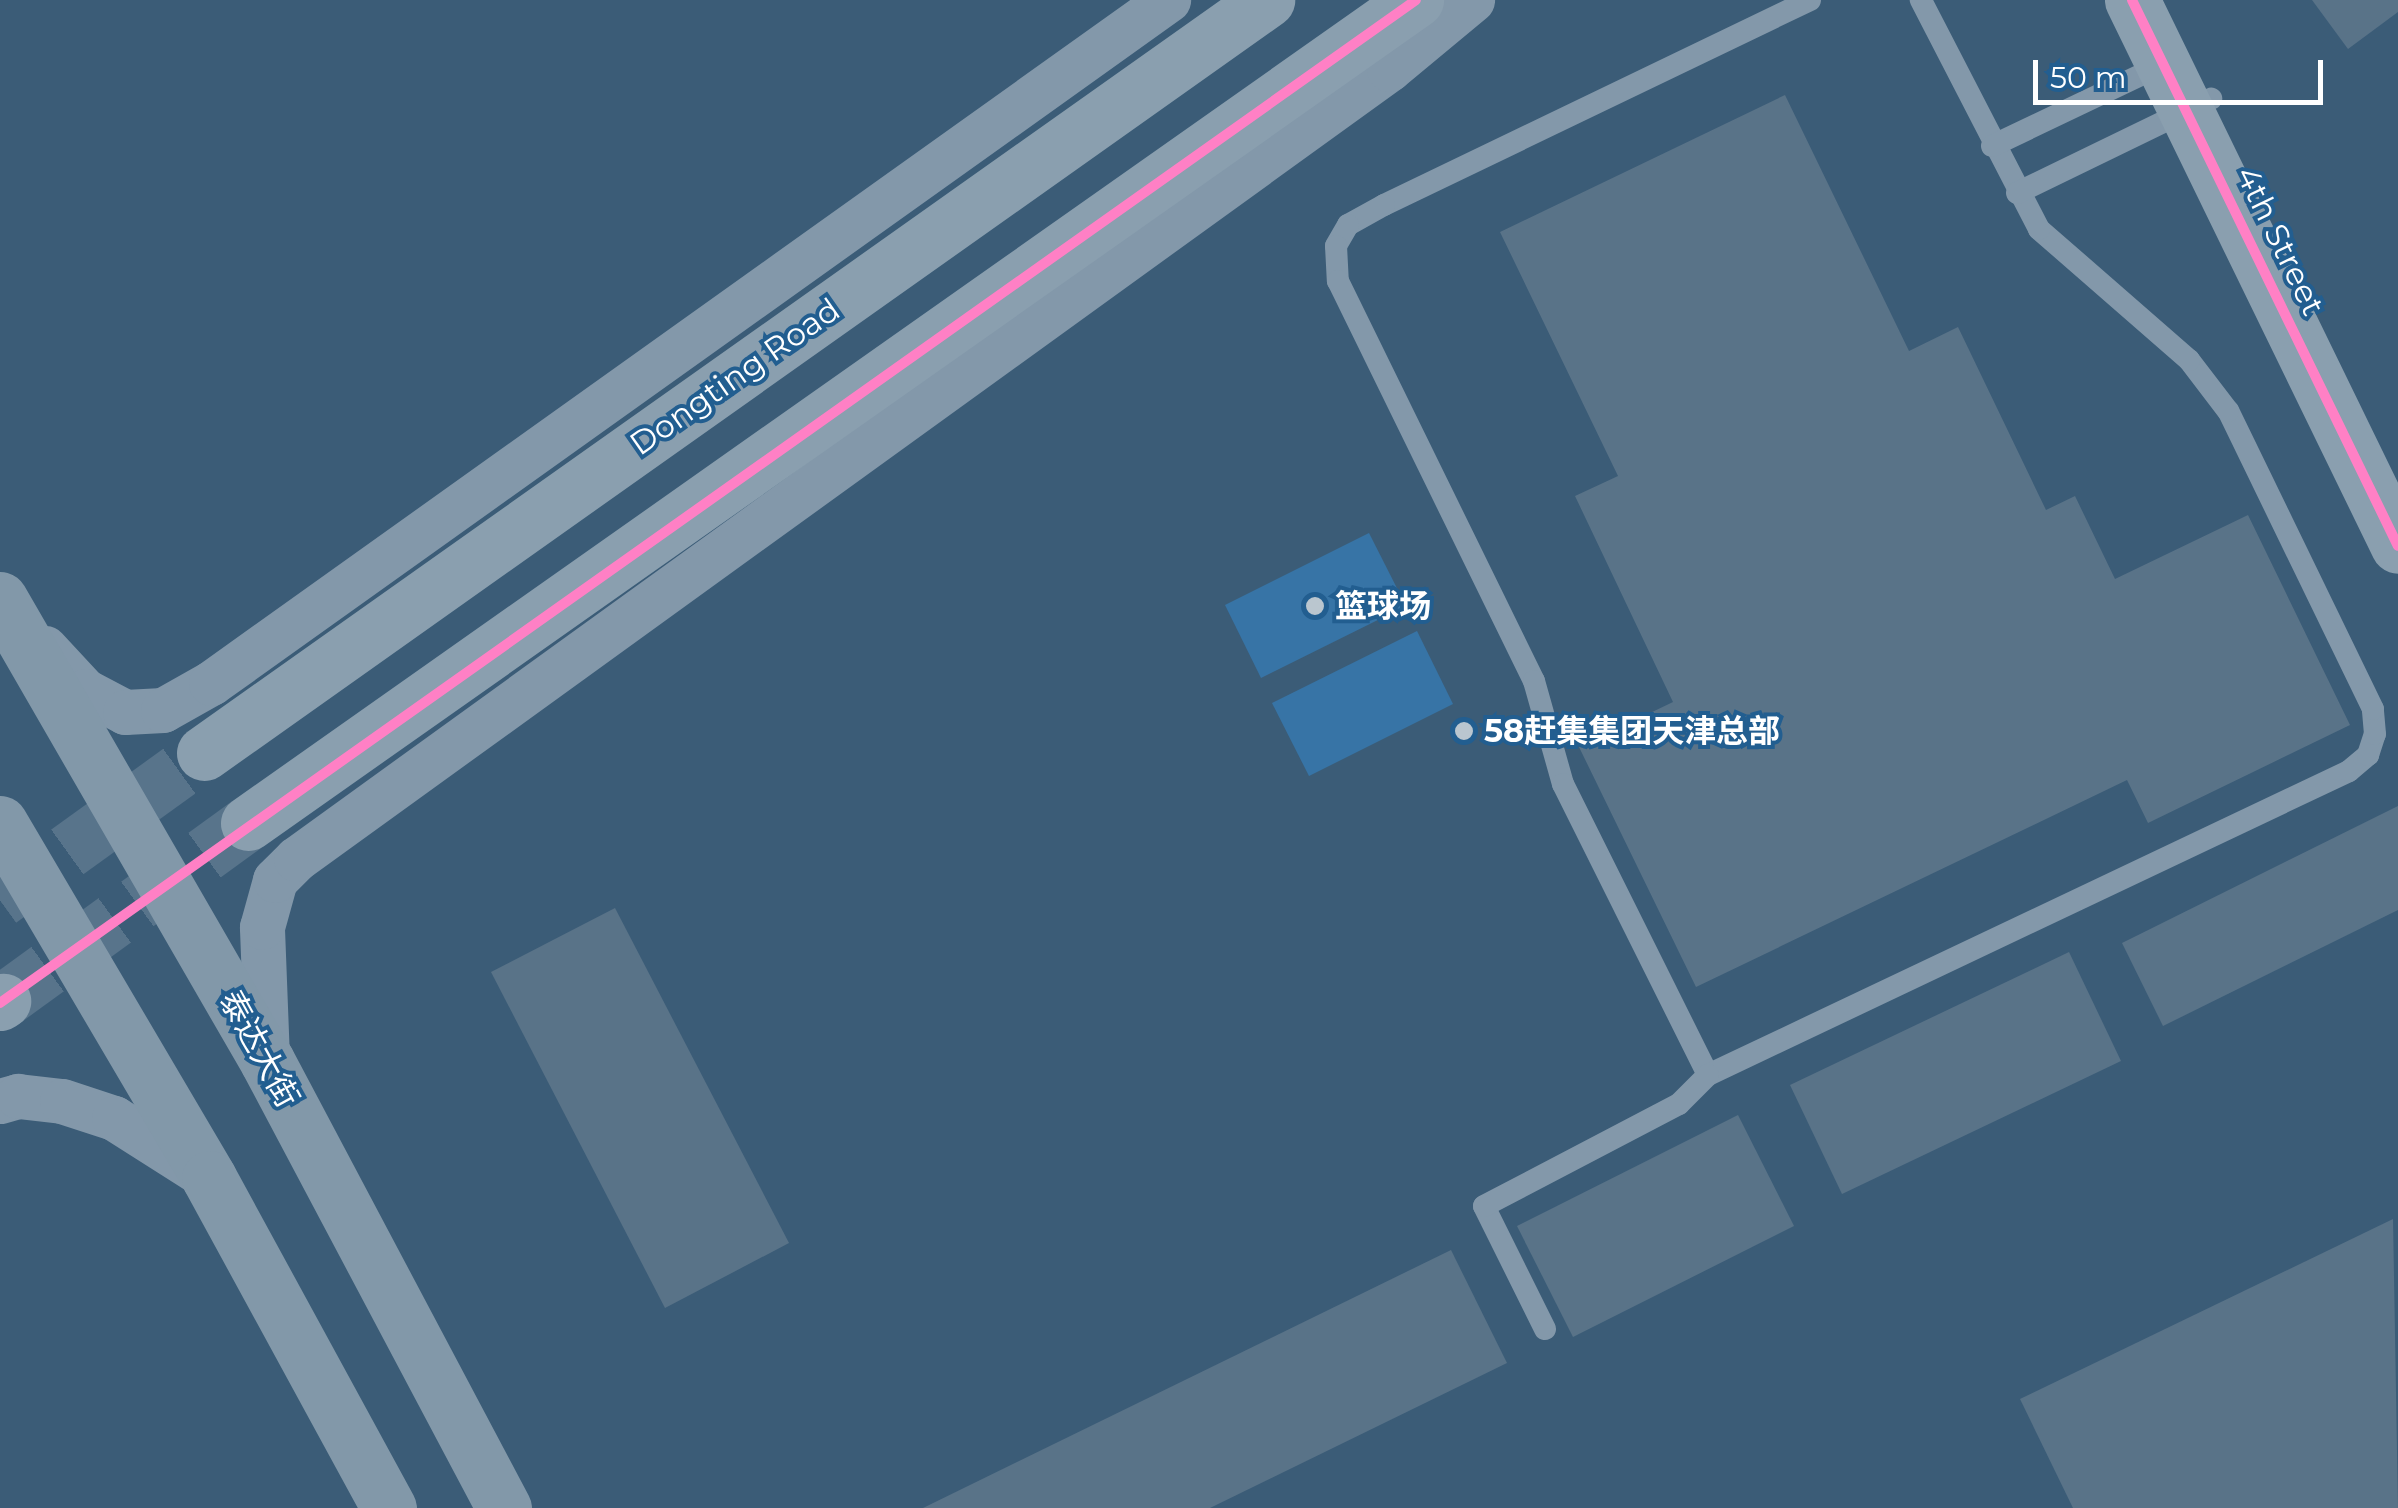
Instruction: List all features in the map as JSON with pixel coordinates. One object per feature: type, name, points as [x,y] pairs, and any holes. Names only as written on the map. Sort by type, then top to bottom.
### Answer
[{"type":"highway","name":"泰达大街","points":[[0,596],[267,1061],[504,1508]]},
{"type":"highway","points":[[0,823],[209,1178],[389,1508]]},
{"type":"main road","name":"Dongting Road","points":[[204,753],[1267,0]]},
{"type":"main road","points":[[248,822],[1416,0]]},
{"type":"main road","name":"4th Street","points":[[2132,0],[2188,81],[2398,483]]},
{"type":"main road","name":"4th Street","points":[[2162,0],[2188,81],[2398,546]]},
{"type":"street","points":[[0,596],[85,691],[126,712],[163,710],[211,683],[1168,0]]},
{"type":"street","points":[[267,1061],[262,927],[275,880],[296,859],[1389,69],[1472,0]]},
{"type":"street","points":[[0,1101],[18,1096],[62,1102],[114,1118],[209,1178]]},
{"type":"lane","points":[[1708,1075],[1562,784],[1534,681],[1338,281],[1336,246],[1348,225],[1384,205],[1810,0]]},
{"type":"lane","points":[[1545,1330],[1484,1206],[1679,1104],[1708,1075],[2349,772],[2368,755],[2373,709],[2228,411],[2189,360],[2066,258],[2017,194],[1921,0]]},
{"type":"lane","points":[[2017,194],[2188,81]]},
{"type":"lane","points":[[1992,146],[2188,81]]},
{"type":"shaded area","name":"篮球场","points":[[1369,533],[1406,606],[1261,678],[1225,605]]},
{"type":"shaded area","name":"篮球场","points":[[1417,631],[1453,704],[1309,776],[1272,703]]},
{"type":"building","points":[[2312,0],[2398,0],[2398,12],[2348,49]]},
{"type":"building","points":[[1785,95],[1909,351],[1958,327],[2046,510],[2075,496],[2115,579],[2248,515],[2350,725],[2148,823],[2127,780],[1696,987],[1579,747],[1673,702],[1575,496],[1618,476],[1500,232]]},
{"type":"building","points":[[2398,806],[2398,910],[2163,1026],[2122,943]]},
{"type":"building","points":[[615,908],[789,1243],[665,1308],[491,972]]},
{"type":"building","points":[[2069,952],[2121,1061],[1842,1194],[1790,1085]]},
{"type":"building","points":[[1738,1115],[1794,1226],[1573,1337],[1517,1226]]},
{"type":"building","points":[[2393,1219],[2398,1508],[2073,1508],[2020,1399]]},
{"type":"building","points":[[1451,1250],[1507,1363],[1210,1508],[923,1508]]},
{"type":"tunnel","points":[[0,900],[204,753]]},
{"type":"tunnel","points":[[3,1001],[248,823]]},
{"type":"transit line","points":[[0,1003],[1416,0]]},
{"type":"transit line","points":[[2132,0],[2398,546]]},
{"type":"place","name":"篮球场","points":[[1315,606]]},
{"type":"place","name":"58赶集集团天津总部","points":[[1464,731]]}]
